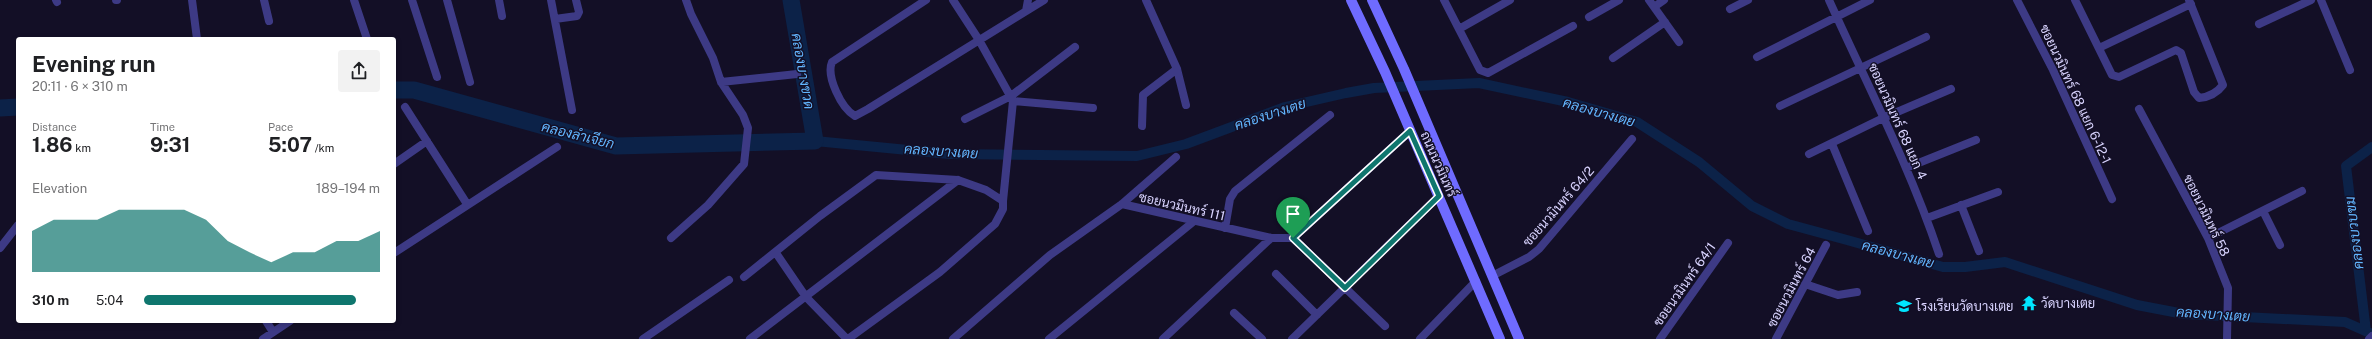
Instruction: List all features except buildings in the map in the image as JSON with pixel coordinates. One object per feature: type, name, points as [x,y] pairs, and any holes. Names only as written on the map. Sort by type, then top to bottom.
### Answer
[{"type":"main road","name":"ถนนนวมินทร์","points":[[1351,0],[1396,96],[1476,281],[1497,337]]},
{"type":"main road","name":"ถนนนวมินทร์","points":[[1372,0],[1415,94],[1519,339]]},
{"type":"street","points":[[192,0],[197,37]]},
{"type":"street","points":[[264,0],[269,21]]},
{"type":"street","points":[[354,0],[366,37]]},
{"type":"street","points":[[412,0],[437,76]]},
{"type":"street","points":[[447,0],[470,82]]},
{"type":"street","points":[[499,0],[502,16]]},
{"type":"street","points":[[551,0],[572,110]]},
{"type":"street","points":[[555,19],[577,16],[578,12],[576,0]]},
{"type":"street","points":[[671,238],[708,205],[744,164],[748,128],[743,115],[722,82],[713,58],[690,14],[686,0]]},
{"type":"street","points":[[926,0],[832,62],[830,73],[844,106],[849,113],[854,116],[868,109],[1044,0]]},
{"type":"street","points":[[776,253],[806,297],[848,339],[940,272],[995,224],[1002,214],[1012,118],[1012,99],[979,40],[953,0]]},
{"type":"street","points":[[1026,11],[1028,0]]},
{"type":"street","points":[[1146,0],[1177,69],[1186,105]]},
{"type":"street","points":[[1444,0],[1480,70],[1488,73],[1572,26]]},
{"type":"street","points":[[1458,29],[1510,0]]},
{"type":"street","points":[[1589,17],[1619,0]]},
{"type":"street","points":[[1664,0],[1651,3],[1679,42]]},
{"type":"street","points":[[1730,9],[1748,0]]},
{"type":"street","name":"ซอยนวมินทร์ 68 แยก 4","points":[[1829,0],[1906,168],[1927,218],[1939,254]]},
{"type":"street","points":[[1758,58],[1870,0]]},
{"type":"street","name":"ซอยนวมินทร์ 68 แยก 6-12-1","points":[[2018,0],[2053,70],[2112,200]]},
{"type":"street","points":[[2075,0],[2112,75],[2119,77],[2176,50],[2181,53],[2194,92],[2199,98],[2207,97],[2219,91],[2223,85],[2222,78],[2190,2],[2099,48]]},
{"type":"street","points":[[2258,24],[2311,0]]},
{"type":"street","points":[[2321,0],[2350,70]]},
{"type":"street","points":[[1613,58],[1665,22]]},
{"type":"street","points":[[1780,106],[1926,37]]},
{"type":"street","points":[[964,119],[1012,99],[1075,47]]},
{"type":"street","points":[[1142,126],[1143,95],[1177,69]]},
{"type":"street","points":[[722,82],[798,74]]},
{"type":"street","points":[[1809,154],[1883,118],[1951,90]]},
{"type":"street","points":[[1012,99],[1093,108]]},
{"type":"street","points":[[405,107],[468,204]]},
{"type":"street","name":"ซอยนวมินทร์ 58","points":[[2139,109],[2208,238],[2228,288],[2227,339]]},
{"type":"street","points":[[1224,228],[1230,199],[1235,191],[1330,116]]},
{"type":"street","points":[[1385,326],[1293,238],[1410,131]]},
{"type":"street","name":"ซอยนวมินทร์ 64/2","points":[[1492,276],[1529,257],[1539,249],[1632,139]]},
{"type":"street","points":[[1906,168],[1976,140]]},
{"type":"street","points":[[396,163],[427,141]]},
{"type":"street","points":[[1832,144],[1868,231]]},
{"type":"street","points":[[396,252],[557,147]]},
{"type":"street","points":[[1122,204],[1176,157]]},
{"type":"street","points":[[744,277],[776,253],[820,216],[876,175],[958,180],[986,190],[1003,201]]},
{"type":"street","points":[[750,339],[958,180]]},
{"type":"street","points":[[2208,238],[2302,191]]},
{"type":"street","points":[[1927,218],[1998,192]]},
{"type":"street","points":[[1292,339],[1439,196]]},
{"type":"street","name":"ซอยนวมินทร์ 111","points":[[952,339],[1050,254],[1122,204],[1193,222],[1271,238],[1293,238]]},
{"type":"street","points":[[1961,205],[1979,251]]},
{"type":"street","points":[[2263,211],[2280,245]]},
{"type":"street","points":[[1049,339],[1193,222]]},
{"type":"street","points":[[0,248],[16,227]]},
{"type":"street","points":[[1163,339],[1271,238]]},
{"type":"street","name":"ซอยนวมินทร์ 64/1","points":[[1660,339],[1728,243]]},
{"type":"street","name":"ซอยนวมินทร์ 64","points":[[1776,339],[1826,245]]},
{"type":"street","points":[[1276,274],[1317,315]]},
{"type":"street","points":[[643,339],[729,280]]},
{"type":"street","points":[[1420,339],[1476,281]]},
{"type":"street","points":[[1805,284],[1838,295],[1857,292]]},
{"type":"street","points":[[1234,313],[1262,339]]},
{"type":"street","points":[[267,323],[273,332]]},
{"type":"street","points":[[263,339],[287,323]]},
{"type":"street","points":[[2368,339],[2372,336]]},
{"type":"waterway","name":"คลองลำเจียก","points":[[396,90],[414,90],[616,146],[815,141],[791,0]]},
{"type":"waterway","name":"คลองบางเตย","points":[[815,141],[949,154],[1137,156],[1186,144],[1285,107],[1346,93],[1374,88],[1479,83],[1568,102],[1637,122],[1699,162],[1752,206],[1788,224],[1943,267],[1965,267],[2005,262],[2137,305],[2184,314],[2345,322],[2372,334]]},
{"type":"waterway","name":"คลองลำเจียก","points":[[0,108],[16,107]]},
{"type":"waterway","name":"คลองบวบขม","points":[[2366,331],[2346,166],[2372,147]]},
{"type":"place","name":"วัดบางเตย","points":[[2029,303]]},
{"type":"place","name":"โรงเรียนวัดบางเตย","points":[[1904,306]]},
{"type":"route","points":[[1410,131],[1439,196],[1345,288],[1293,238],[1410,131]]},
{"type":"water label","name":"คลองบางขวด","points":[[803,71]]}]
